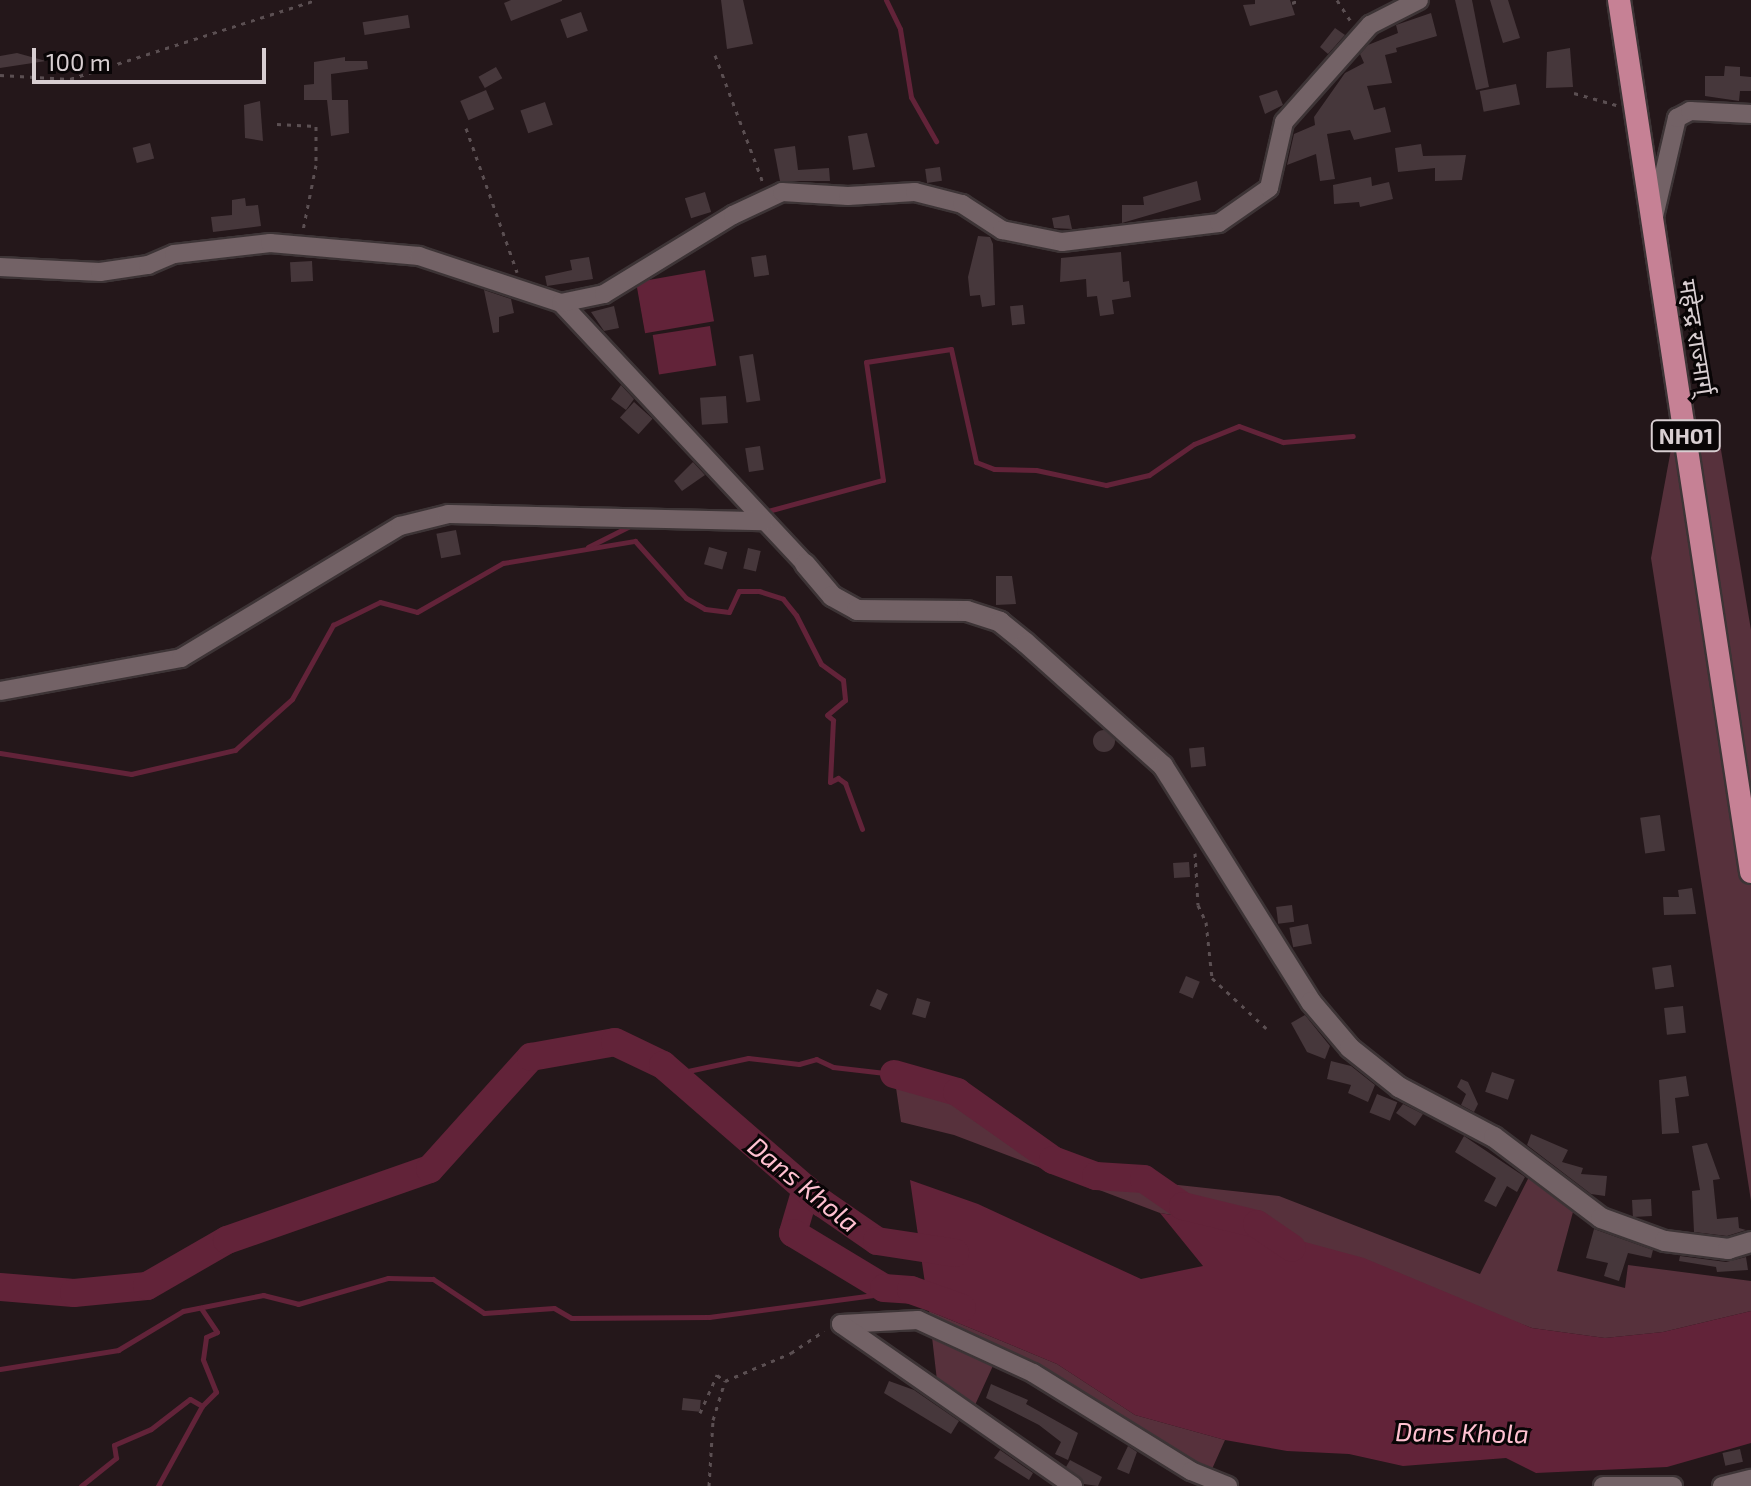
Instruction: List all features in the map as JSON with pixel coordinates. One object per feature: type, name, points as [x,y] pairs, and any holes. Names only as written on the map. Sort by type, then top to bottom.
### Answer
[{"type":"highway","name":"महेन्द्र राज्मार्ग्","points":[[1619,0],[1751,872]]},
{"type":"street","points":[[561,303],[604,294],[782,192],[848,196],[915,192],[962,204],[1002,230],[1062,242],[1219,223],[1269,188],[1284,122],[1370,25],[1419,0]]},
{"type":"street","points":[[1653,221],[1677,118],[1690,111],[1751,114]]},
{"type":"street","points":[[0,267],[100,272],[148,265],[174,254],[270,243],[419,256],[561,303],[832,596],[857,610],[967,611],[1000,622],[1163,766],[1311,1002],[1350,1048],[1399,1087],[1494,1137],[1601,1218],[1665,1241],[1728,1249],[1751,1242]]},
{"type":"street","points":[[0,691],[181,658],[352,552],[400,526],[448,514],[765,521]]},
{"type":"street","points":[[841,1324],[918,1320],[1033,1373],[1208,1482],[1228,1486]]},
{"type":"street","points":[[841,1324],[1073,1486]]},
{"type":"street","points":[[1722,1486],[1751,1479]]},
{"type":"street","points":[[1603,1486],[1673,1486]]},
{"type":"path","points":[[0,75],[70,79],[316,0]]},
{"type":"path","points":[[1292,3],[1300,0]]},
{"type":"path","points":[[1337,0],[1361,36]]},
{"type":"path","points":[[715,55],[769,198]]},
{"type":"path","points":[[1574,93],[1611,101],[1638,122]]},
{"type":"path","points":[[277,124],[316,126],[316,165],[300,247]]},
{"type":"path","points":[[466,128],[523,290]]},
{"type":"path","points":[[1195,844],[1198,905],[1206,922],[1212,978],[1266,1028]]},
{"type":"path","points":[[709,1486],[713,1420],[725,1381],[791,1353],[841,1324]]},
{"type":"path","points":[[700,1413],[717,1375],[725,1381]]},
{"type":"shaded area","points":[[1719,438],[1751,630],[1751,1201],[1651,558],[1672,444]]},
{"type":"shaded area","points":[[894,1074],[957,1092],[1053,1160],[1096,1176],[1279,1196],[1480,1274],[1534,1167],[1576,1201],[1557,1271],[1625,1288],[1628,1265],[1751,1281],[1751,1311],[1663,1332],[1605,1338],[1532,1328],[1261,1230],[1160,1213],[954,1135],[901,1122]]},
{"type":"shaded area","points":[[929,1311],[1057,1364],[1135,1415],[1225,1440],[1208,1478],[997,1357],[970,1416],[939,1398]]},
{"type":"water","points":[[705,270],[714,321],[645,333],[636,282]]},
{"type":"water","points":[[710,326],[716,366],[659,375],[653,335]]},
{"type":"water","points":[[910,1180],[978,1204],[1141,1279],[1203,1266],[1160,1213],[1261,1230],[1364,1258],[1532,1328],[1605,1338],[1663,1332],[1751,1311],[1751,1443],[1667,1467],[1536,1473],[1506,1458],[1403,1466],[1349,1454],[1287,1451],[1225,1440],[1135,1415],[1057,1364],[929,1311]]},
{"type":"building","points":[[511,0],[562,1],[511,21],[504,3]]},
{"type":"building","points":[[721,0],[743,0],[753,44],[727,49]]},
{"type":"building","points":[[1255,0],[1290,0],[1295,15],[1250,26],[1243,5],[1255,4]]},
{"type":"building","points":[[1455,0],[1472,0],[1489,87],[1476,90]]},
{"type":"building","points":[[1490,0],[1508,0],[1520,38],[1503,43]]},
{"type":"building","points":[[581,12],[588,31],[567,38],[560,20]]},
{"type":"building","points":[[1431,13],[1437,36],[1396,48],[1397,52],[1385,55],[1392,83],[1367,86],[1374,110],[1385,107],[1391,132],[1354,140],[1350,130],[1327,134],[1335,179],[1320,181],[1316,154],[1287,165],[1294,134],[1315,125],[1314,117],[1345,73],[1364,63],[1360,54],[1368,45],[1398,33],[1396,25]]},
{"type":"building","points":[[408,15],[410,28],[365,35],[363,22]]},
{"type":"building","points":[[1335,28],[1345,35],[1328,54],[1320,47]]},
{"type":"building","points":[[1570,48],[1573,87],[1546,88],[1547,52]]},
{"type":"building","points":[[17,53],[46,61],[0,68],[0,56]]},
{"type":"building","points":[[345,57],[345,61],[367,61],[368,69],[331,74],[332,100],[348,100],[349,133],[331,136],[327,100],[304,100],[304,85],[314,84],[314,62]]},
{"type":"building","points":[[1725,66],[1740,67],[1740,76],[1751,77],[1751,91],[1740,91],[1739,101],[1705,96],[1705,76],[1724,76]]},
{"type":"building","points":[[496,67],[502,78],[485,88],[479,77]]},
{"type":"building","points":[[1516,84],[1520,105],[1484,112],[1480,91]]},
{"type":"building","points":[[486,90],[494,109],[468,120],[460,101]]},
{"type":"building","points":[[1277,90],[1283,105],[1265,114],[1259,96]]},
{"type":"building","points":[[260,101],[263,141],[245,138],[244,105]]},
{"type":"building","points":[[545,102],[553,125],[528,133],[520,110]]},
{"type":"building","points":[[867,133],[875,167],[853,170],[848,136]]},
{"type":"building","points":[[150,143],[154,158],[137,163],[133,148]]},
{"type":"building","points":[[1421,144],[1423,156],[1466,155],[1462,180],[1435,181],[1435,168],[1398,172],[1395,148]]},
{"type":"building","points":[[795,146],[798,170],[829,168],[830,181],[780,181],[774,149]]},
{"type":"building","points":[[940,167],[942,181],[927,183],[925,169]]},
{"type":"building","points":[[1371,177],[1372,186],[1389,182],[1393,199],[1360,207],[1359,202],[1334,204],[1333,185]]},
{"type":"building","points":[[1197,181],[1201,200],[1122,223],[1122,205],[1144,205],[1143,197]]},
{"type":"building","points":[[705,192],[711,212],[691,218],[685,198]]},
{"type":"building","points":[[245,198],[246,206],[258,205],[261,226],[213,232],[211,217],[232,215],[232,200]]},
{"type":"building","points":[[1069,215],[1072,229],[1054,228],[1052,218]]},
{"type":"building","points":[[978,236],[990,237],[993,244],[995,305],[982,307],[980,295],[970,296],[968,277]]},
{"type":"building","points":[[1121,252],[1123,282],[1129,281],[1131,297],[1112,300],[1114,314],[1100,316],[1097,296],[1087,297],[1086,279],[1060,282],[1061,258]]},
{"type":"building","points":[[766,255],[769,275],[754,277],[751,257]]},
{"type":"building","points":[[589,257],[593,279],[547,286],[545,276],[572,270],[570,260]]},
{"type":"building","points":[[312,261],[313,281],[291,282],[290,262]]},
{"type":"building","points":[[484,290],[511,299],[514,313],[499,317],[499,332],[493,333]]},
{"type":"building","points":[[1023,305],[1025,324],[1012,325],[1010,306]]},
{"type":"building","points":[[614,306],[619,328],[604,331],[591,312]]},
{"type":"building","points":[[753,354],[760,400],[747,403],[739,356]]},
{"type":"building","points":[[621,385],[634,399],[626,410],[611,399]]},
{"type":"building","points":[[726,396],[728,423],[702,425],[700,398]]},
{"type":"building","points":[[634,402],[653,419],[639,434],[620,418]]},
{"type":"building","points":[[760,446],[764,470],[749,472],[745,448]]},
{"type":"building","points":[[693,462],[705,475],[682,491],[674,481]]},
{"type":"building","points":[[456,530],[461,555],[441,558],[436,534]]},
{"type":"building","points":[[709,547],[727,552],[722,570],[704,564]]},
{"type":"building","points":[[748,548],[761,551],[756,571],[743,568]]},
{"type":"building","points":[[996,576],[1012,576],[1016,604],[996,605]]},
{"type":"building","points":[[1104,730],[1112,733],[1115,741],[1112,749],[1104,752],[1096,749],[1093,741],[1096,733]]},
{"type":"building","points":[[1204,747],[1206,766],[1191,767],[1189,749]]},
{"type":"building","points":[[1660,815],[1665,851],[1645,853],[1640,818]]},
{"type":"building","points":[[1189,862],[1190,877],[1174,878],[1173,863]]},
{"type":"building","points":[[1692,888],[1696,914],[1664,915],[1663,897],[1679,897],[1678,890]]},
{"type":"building","points":[[1292,905],[1294,922],[1278,924],[1276,907]]},
{"type":"building","points":[[1308,924],[1312,944],[1293,947],[1289,928]]},
{"type":"building","points":[[1671,965],[1674,987],[1655,989],[1652,968]]},
{"type":"building","points":[[1186,976],[1200,982],[1193,998],[1179,993]]},
{"type":"building","points":[[877,989],[888,994],[881,1010],[870,1005]]},
{"type":"building","points":[[917,998],[930,1002],[925,1018],[912,1014]]},
{"type":"building","points":[[1683,1006],[1686,1033],[1667,1035],[1664,1008]]},
{"type":"building","points":[[1305,1015],[1330,1046],[1325,1059],[1307,1052],[1291,1023]]},
{"type":"building","points":[[1331,1061],[1351,1066],[1375,1085],[1368,1102],[1348,1093],[1351,1085],[1327,1079]]},
{"type":"building","points":[[1492,1072],[1515,1080],[1508,1100],[1485,1092]]},
{"type":"building","points":[[1686,1076],[1689,1096],[1675,1098],[1679,1133],[1662,1134],[1659,1080]]},
{"type":"building","points":[[1461,1079],[1468,1082],[1478,1104],[1474,1112],[1461,1105],[1466,1094],[1457,1087]]},
{"type":"building","points":[[1377,1094],[1397,1102],[1390,1121],[1370,1113]]},
{"type":"building","points":[[1403,1104],[1423,1114],[1415,1126],[1396,1113]]},
{"type":"building","points":[[1531,1134],[1568,1150],[1562,1162],[1583,1168],[1581,1174],[1607,1176],[1605,1196],[1591,1194],[1527,1145]]},
{"type":"building","points":[[1464,1136],[1525,1177],[1517,1192],[1507,1186],[1496,1207],[1484,1201],[1496,1178],[1455,1152]]},
{"type":"building","points":[[1707,1143],[1720,1179],[1713,1180],[1717,1219],[1738,1217],[1739,1228],[1746,1230],[1727,1236],[1694,1232],[1692,1191],[1700,1190],[1692,1146]]},
{"type":"building","points":[[1651,1199],[1652,1216],[1633,1217],[1632,1200]]},
{"type":"building","points":[[1594,1229],[1653,1250],[1651,1258],[1628,1253],[1619,1281],[1604,1276],[1608,1263],[1586,1258]]},
{"type":"building","points":[[1680,1256],[1726,1262],[1746,1257],[1748,1270],[1717,1272],[1716,1267],[1679,1261]]},
{"type":"building","points":[[889,1381],[914,1390],[959,1421],[951,1434],[884,1393]]},
{"type":"building","points":[[991,1384],[1028,1400],[1026,1404],[1078,1433],[1068,1460],[1055,1454],[1061,1442],[1039,1425],[986,1398]]},
{"type":"building","points":[[683,1398],[701,1400],[700,1412],[682,1410]]},
{"type":"building","points":[[1128,1446],[1137,1452],[1129,1474],[1117,1469]]},
{"type":"building","points":[[1740,1449],[1743,1462],[1725,1466],[1722,1453]]},
{"type":"building","points":[[1000,1450],[1033,1473],[1029,1480],[994,1458]]},
{"type":"building","points":[[1070,1460],[1102,1477],[1098,1486],[1084,1484],[1066,1467]]},
{"type":"waterway","points":[[886,0],[900,29],[911,97],[936,141]]},
{"type":"waterway","points":[[764,512],[883,480],[866,362],[951,349],[976,462],[994,469],[1036,470],[1106,485],[1149,475],[1194,444],[1239,426],[1283,442],[1353,436]]},
{"type":"waterway","points":[[588,547],[632,525]]},
{"type":"waterway","points":[[0,753],[131,774],[235,750],[292,699],[333,625],[380,602],[417,612],[503,563],[635,541],[686,598],[705,609],[729,612],[739,591],[759,591],[783,599],[796,615],[821,664],[843,680],[845,700],[827,715],[833,720],[830,782],[838,778],[845,783],[862,829]]},
{"type":"waterway","name":"Dans Khola","points":[[0,1287],[74,1293],[147,1286],[227,1240],[430,1169],[531,1057],[615,1042],[663,1065],[822,1203],[877,1241],[955,1253]]},
{"type":"waterway","points":[[674,1074],[748,1058],[799,1064],[816,1059],[833,1067],[894,1074]]},
{"type":"waterway","points":[[894,1074],[957,1092],[1053,1160],[1096,1176],[1144,1179],[1183,1206],[1257,1224],[1292,1248]]},
{"type":"waterway","points":[[806,1189],[793,1233],[884,1288],[911,1290],[962,1308]]},
{"type":"waterway","points":[[0,1369],[118,1350],[183,1311],[263,1295],[298,1304],[388,1278],[433,1279],[484,1313],[554,1308],[571,1318],[709,1317],[911,1290]]},
{"type":"waterway","points":[[81,1486],[116,1458],[114,1445],[151,1429],[190,1399],[202,1406],[216,1392],[203,1359],[206,1337],[217,1332],[201,1308]]},
{"type":"waterway","points":[[158,1486],[202,1406]]}]
